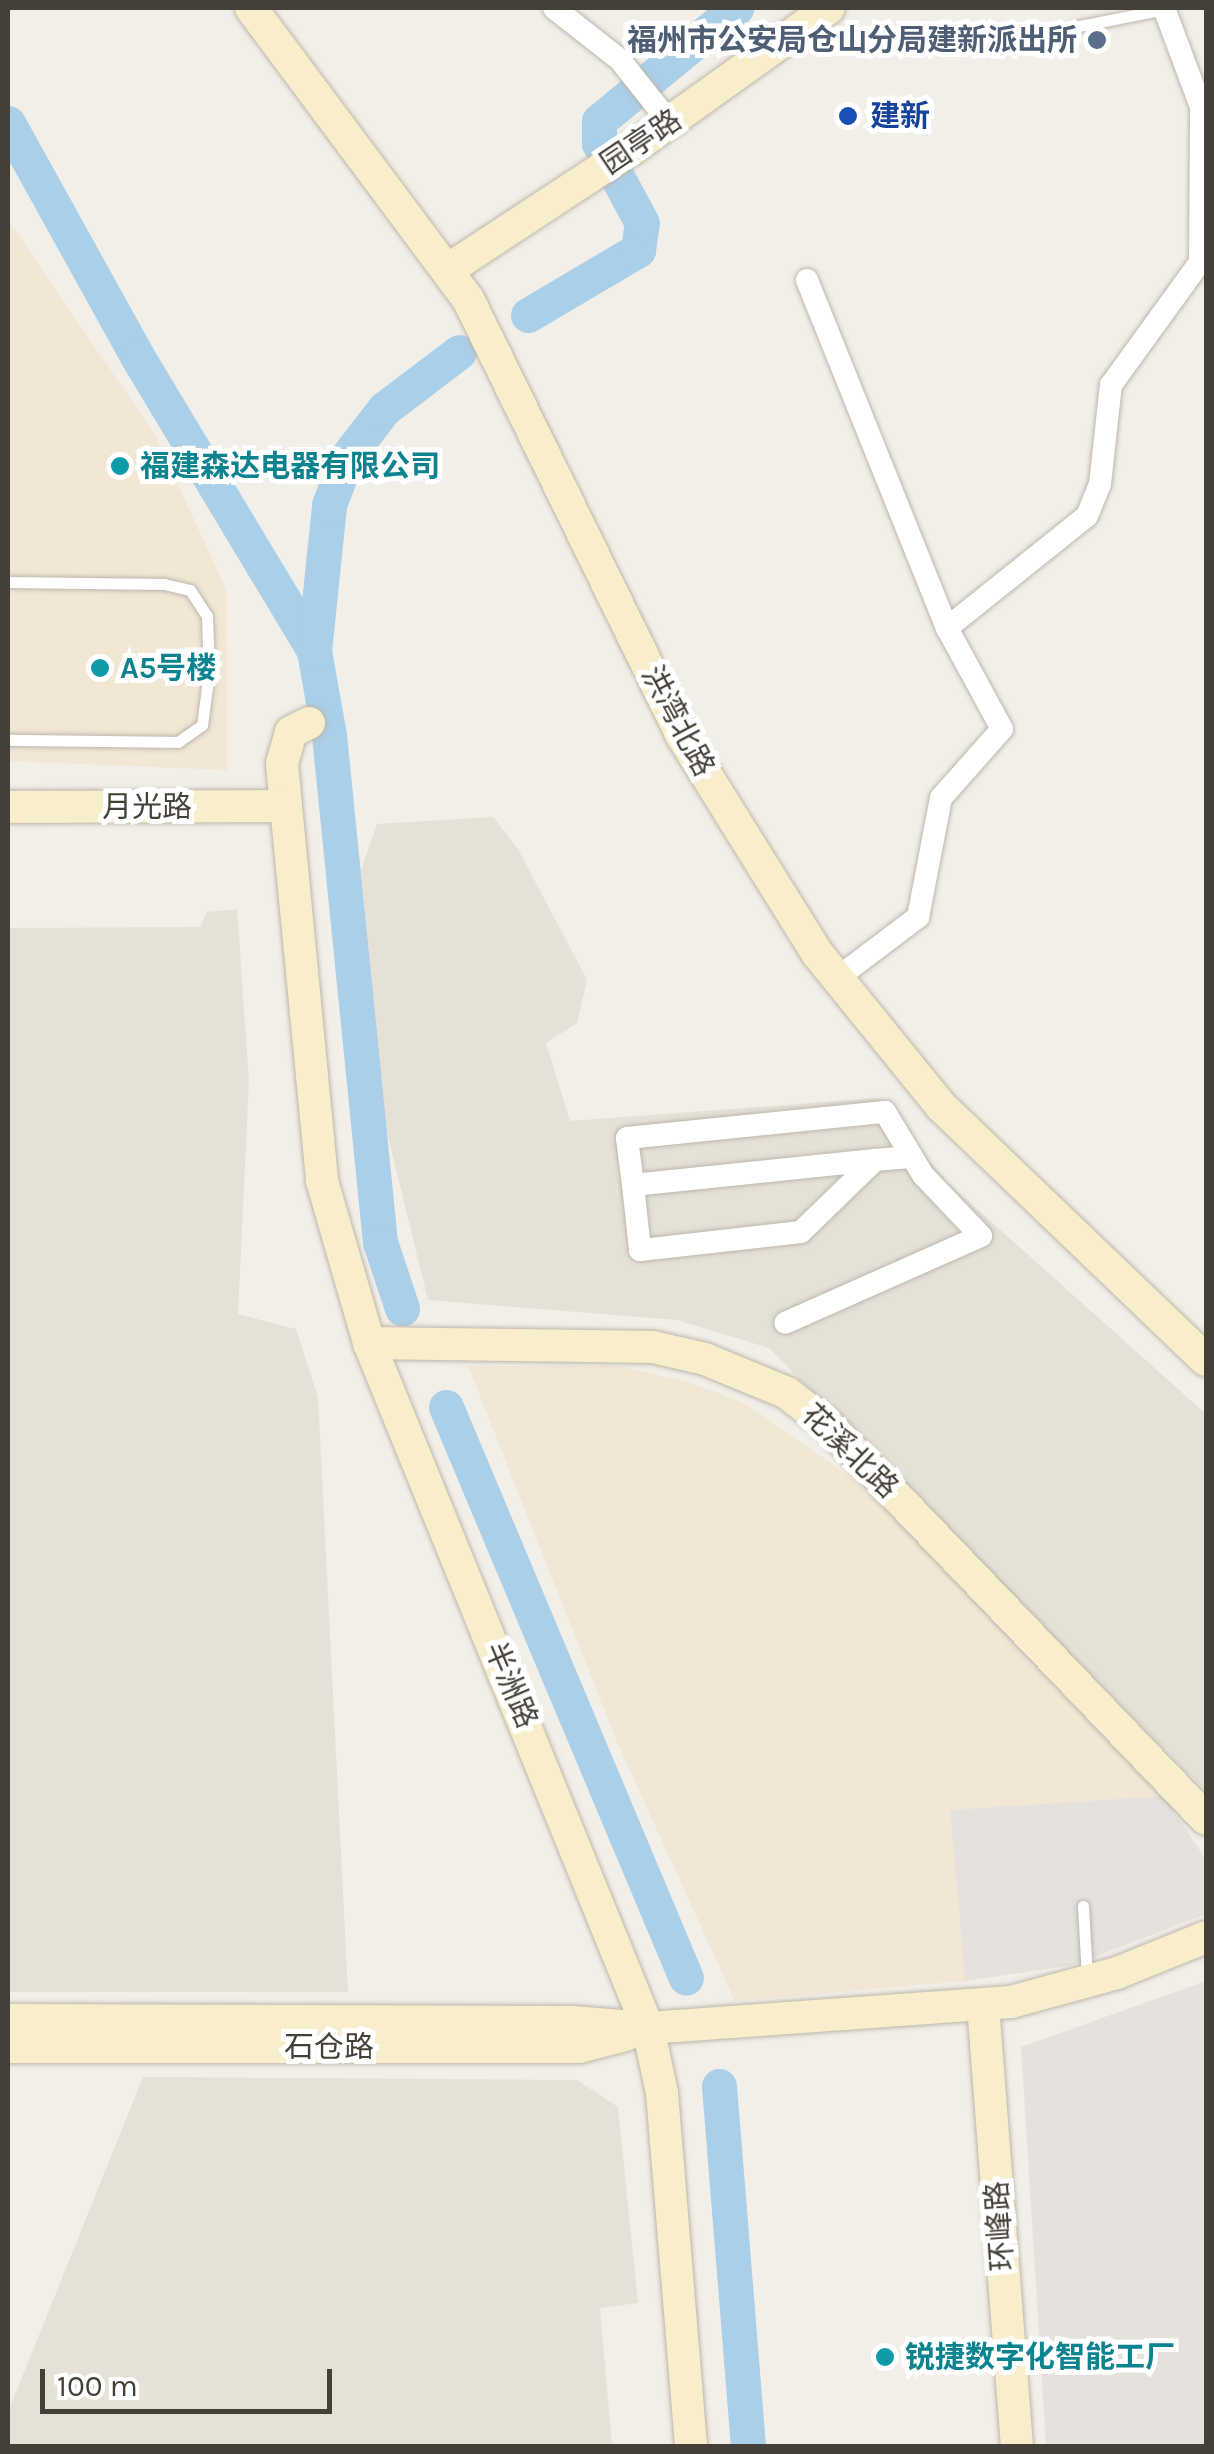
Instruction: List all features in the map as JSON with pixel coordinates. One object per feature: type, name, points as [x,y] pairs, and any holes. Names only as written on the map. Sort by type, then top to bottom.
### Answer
[{"type":"street","name":"洪湾北路","points":[[252,8],[457,264]]},
{"type":"street","name":"洪湾北路","points":[[277,8],[457,264],[682,736],[843,975],[941,1106],[1206,1360]]},
{"type":"street","points":[[554,8],[632,75],[660,111]]},
{"type":"street","name":"园亭路","points":[[457,264],[632,149],[660,111],[829,8]]},
{"type":"street","points":[[947,628],[1087,516],[1100,484],[1111,385],[1200,262],[1201,107],[1164,8]]},
{"type":"street","points":[[807,280],[947,628],[1002,729],[941,798],[918,917],[843,975]]},
{"type":"street","name":"半洲路","points":[[309,724],[291,732],[284,746],[286,806],[316,1138],[335,1234],[369,1343],[648,2028],[662,2092],[690,2446]]},
{"type":"street","name":"月光路","points":[[8,808],[286,806]]},
{"type":"street","name":"洪湾北路","points":[[843,975],[960,1100],[1206,1332]]},
{"type":"street","points":[[786,1323],[982,1236],[910,1157],[886,1112],[627,1138],[640,1250],[783,1238],[818,1220],[875,1160]]},
{"type":"street","points":[[633,1185],[910,1157]]},
{"type":"street","name":"花溪北路","points":[[369,1343],[653,1347],[719,1364],[788,1393],[827,1424],[1206,1819]]},
{"type":"street","name":"石仓路","points":[[8,2020],[572,2022],[648,2028],[983,2005],[1088,1982],[1206,1937]]},
{"type":"street","name":"环峰路","points":[[983,2005],[1017,2446]]},
{"type":"street","name":"石仓路","points":[[8,2047],[579,2047],[648,2028]]},
{"type":"lane","points":[[1074,27],[1164,8]]},
{"type":"lane","points":[[8,582],[181,587],[206,610],[208,656],[207,715],[185,740],[8,740]]},
{"type":"lane","points":[[1083,1906],[1088,1982]]},
{"type":"shaded area","points":[[8,220],[155,435],[226,589],[227,770],[8,761]]},
{"type":"shaded area","points":[[493,817],[518,849],[587,980],[577,1023],[546,1043],[570,1121],[878,1098],[948,1183],[1206,1414],[1206,1792],[769,1348],[677,1320],[428,1300],[384,1120],[361,870],[377,824]]},
{"type":"shaded area","points":[[237,909],[249,1080],[238,1314],[296,1329],[318,1397],[348,1992],[8,1992],[8,928],[200,927],[207,912]]},
{"type":"shaded area","points":[[468,1366],[618,1366],[689,1382],[746,1404],[849,1476],[898,1521],[1164,1796],[950,1810],[965,1981],[735,2001],[617,1742]]},
{"type":"shaded area","points":[[1164,1796],[1206,1860],[1206,1914],[1073,1965],[965,1981],[950,1810]]},
{"type":"shaded area","points":[[1206,1981],[1206,2446],[1046,2446],[1021,2047]]},
{"type":"shaded area","points":[[143,2077],[577,2080],[618,2107],[638,2303],[600,2308],[612,2446],[8,2446],[8,2412]]},
{"type":"waterway","points":[[528,315],[638,250],[642,223],[599,143],[599,121],[736,8]]},
{"type":"waterway","points":[[8,123],[137,356],[314,651],[329,735],[380,1242],[402,1308]]},
{"type":"waterway","points":[[314,651],[329,505],[347,457],[384,409],[459,352]]},
{"type":"waterway","points":[[446,1407],[686,1978]]},
{"type":"waterway","points":[[719,2086],[748,2446]]},
{"type":"place","name":"福州市公安局仓山分局建新派出所","points":[[1097,40]]},
{"type":"place","name":"建新","points":[[848,116]]},
{"type":"place","name":"福建森达电器有限公司","points":[[120,466]]},
{"type":"place","name":"A5号楼","points":[[100,668]]},
{"type":"place","name":"锐捷数字化智能工厂","points":[[885,2357]]}]
